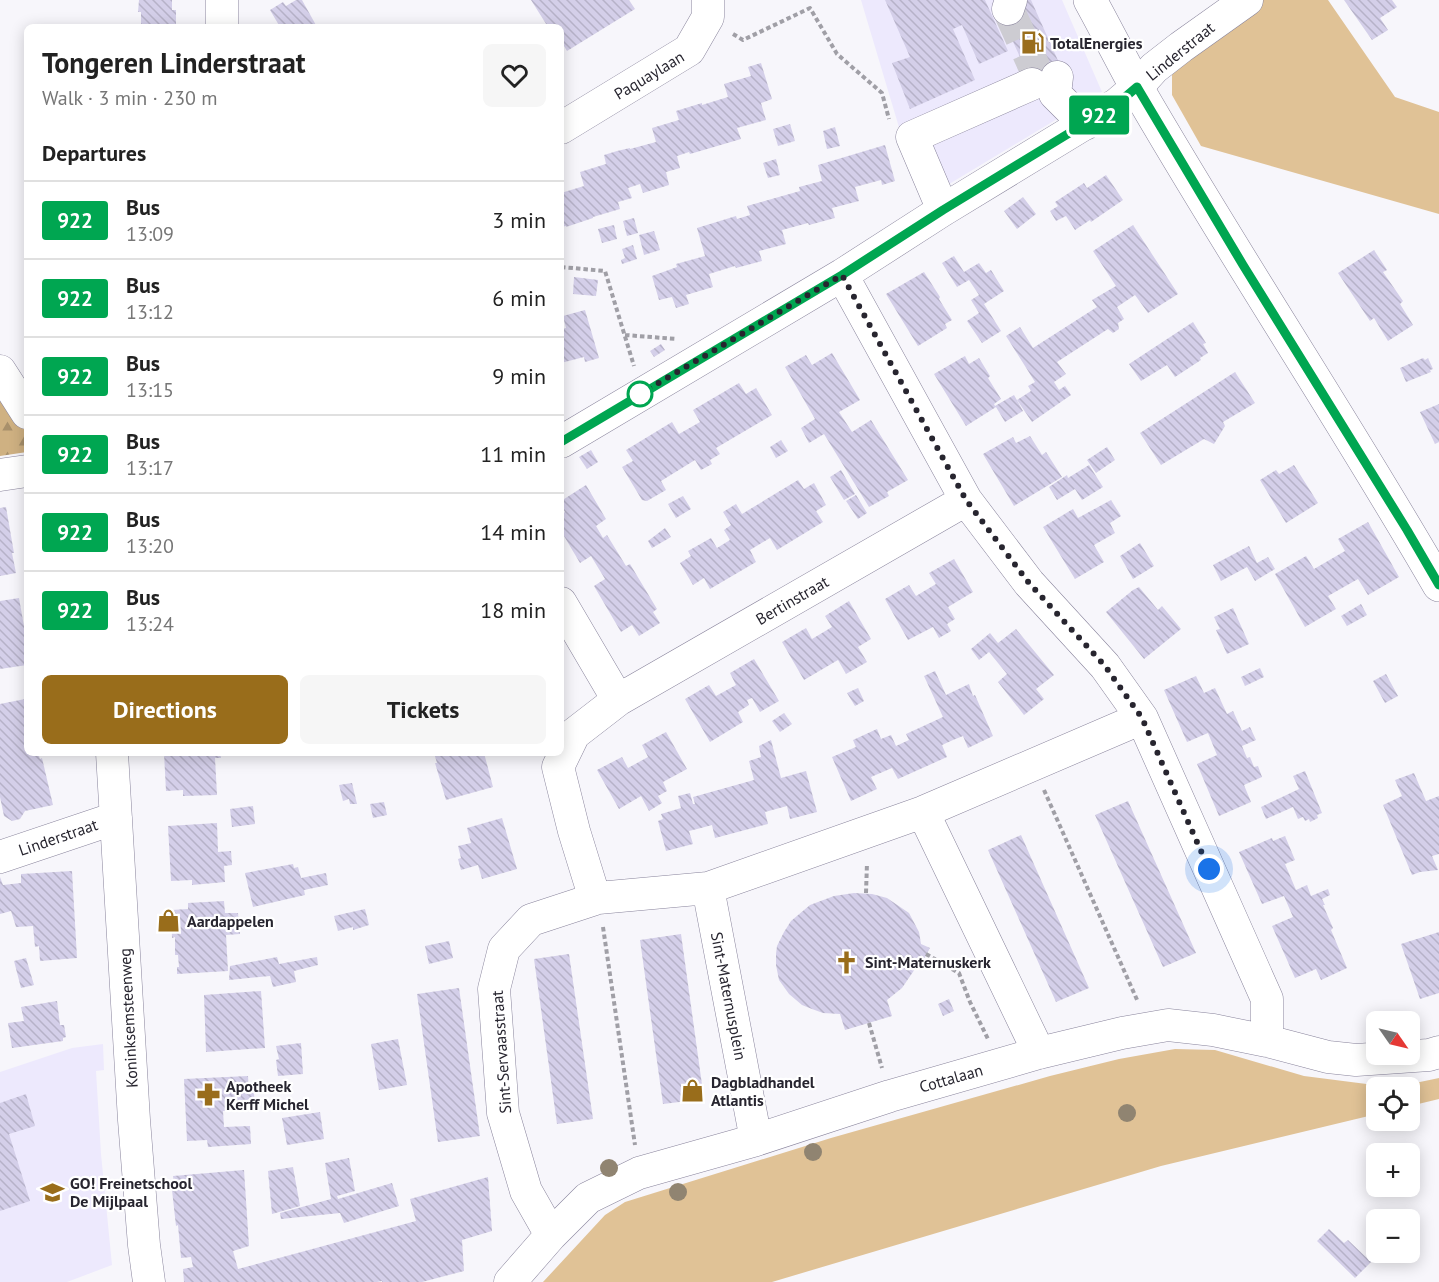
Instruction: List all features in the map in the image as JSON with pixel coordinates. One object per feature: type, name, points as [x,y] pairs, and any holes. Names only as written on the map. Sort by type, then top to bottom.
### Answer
[{"type":"main road","points":[[1090,0],[1137,87],[1243,265],[1439,585]]},
{"type":"street","points":[[222,0],[222,24]]},
{"type":"street","name":"Linderstraat","points":[[564,440],[842,275],[943,210],[1117,104],[1154,68],[1247,0]]},
{"type":"street","name":"Paquaylaan","points":[[564,126],[689,50],[708,8]]},
{"type":"street","points":[[943,210],[912,137],[1046,85],[1085,124]]},
{"type":"street","points":[[842,275],[966,500],[1029,583],[1105,666],[1142,718],[1267,999],[1267,1041]]},
{"type":"street","points":[[0,371],[24,408]]},
{"type":"street","points":[[0,475],[24,471]]},
{"type":"street","name":"Bertinstraat","points":[[618,700],[966,500]]},
{"type":"street","points":[[564,608],[618,700],[574,734],[564,755]]},
{"type":"street","points":[[563,756],[558,767],[574,831],[597,899],[708,888],[923,812],[1142,718]]},
{"type":"street","name":"Koninksemsteenweg","points":[[112,756],[134,1120],[149,1282]]},
{"type":"street","points":[[923,812],[1039,1053]]},
{"type":"street","name":"Linderstraat","points":[[0,857],[116,818]]},
{"type":"street","name":"Sint-Maternusplein","points":[[708,888],[756,1140]]},
{"type":"street","name":"Sint-Servaasstraat","points":[[551,1235],[526,1191],[503,1113],[494,989],[504,949],[531,920],[597,899]]},
{"type":"street","name":"Cottalaan","points":[[510,1282],[551,1235],[588,1198],[639,1173],[756,1140],[890,1096],[1039,1053],[1168,1025],[1213,1030],[1328,1057],[1356,1060],[1429,1055],[1439,1052]]},
{"type":"path","points":[[708,8],[743,40],[810,8],[837,54],[882,93],[891,127]]},
{"type":"path","points":[[564,267],[604,271],[642,393]]},
{"type":"path","points":[[1032,765],[1150,1028]]},
{"type":"path","points":[[597,899],[639,1173]]},
{"type":"path","points":[[926,954],[958,973],[999,1064]]},
{"type":"path","points":[[869,1023],[890,1096]]},
{"type":"shaded area","points":[[861,0],[1062,0],[1102,92],[921,201]]},
{"type":"shaded area","points":[[1260,0],[1328,0],[1395,97],[1439,112],[1439,214],[1201,146],[1172,95],[1172,75],[1185,55]]},
{"type":"shaded area","name":"GO! Freinetschool De Mijlpaal","points":[[103,1044],[104,1070],[96,1071],[101,1154],[112,1265],[67,1282],[0,1282],[0,1072],[72,1048]]},
{"type":"shaded area","points":[[1175,1049],[1215,1050],[1304,1076],[1366,1084],[1366,1117],[1161,1166],[772,1282],[543,1282],[605,1215],[625,1202],[831,1138],[1050,1076],[1119,1059]]},
{"type":"shaded area","points":[[1439,1078],[1439,1099],[1420,1104],[1420,1082]]},
{"type":"green space","points":[[0,392],[24,429],[24,452],[0,456]]},
{"type":"building","points":[[139,0],[172,0],[172,10],[176,10],[176,24],[141,24],[141,12],[138,12]]},
{"type":"building","points":[[296,0],[302,0],[315,24],[278,24],[270,10],[283,2],[286,6]]},
{"type":"building","points":[[531,0],[629,0],[635,9],[567,51],[564,46],[564,24],[546,24]]},
{"type":"building","points":[[885,0],[985,0],[1008,51],[979,64],[962,25],[953,29],[975,80],[910,109],[892,63],[910,57]]},
{"type":"building","name":"TotalEnergies","points":[[1031,0],[1064,74],[1034,88],[1000,13]]},
{"type":"building","points":[[1344,0],[1392,0],[1397,7],[1380,18],[1388,30],[1372,40]]},
{"type":"building","points":[[761,63],[772,99],[761,103],[766,120],[737,128],[741,139],[677,156],[680,168],[666,172],[669,185],[643,193],[640,184],[628,188],[632,198],[618,202],[620,209],[564,226],[564,192],[584,186],[580,172],[606,164],[604,155],[656,142],[652,128],[679,120],[676,111],[728,97],[724,84],[751,76],[748,67]]},
{"type":"building","points":[[790,124],[795,141],[778,146],[773,129]]},
{"type":"building","points":[[835,127],[840,146],[827,149],[823,131]]},
{"type":"building","points":[[885,145],[895,181],[882,185],[881,180],[855,187],[859,201],[832,208],[835,218],[782,230],[786,244],[759,251],[762,261],[709,274],[713,287],[686,295],[689,304],[676,308],[672,297],[659,300],[652,276],[677,267],[676,264],[705,256],[697,228],[736,216],[737,219],[750,215],[747,206],[800,191],[799,187],[822,181],[818,165]]},
{"type":"building","points":[[776,159],[780,175],[768,178],[763,163]]},
{"type":"building","points":[[1106,175],[1123,200],[1075,230],[1066,216],[1056,221],[1050,211],[1058,206],[1055,202],[1084,183],[1087,188]]},
{"type":"building","points":[[1023,197],[1036,214],[1017,229],[1004,211]]},
{"type":"building","points":[[634,218],[638,233],[627,236],[623,221]]},
{"type":"building","points":[[614,225],[617,239],[602,243],[598,229]]},
{"type":"building","points":[[1133,225],[1178,294],[1148,313],[1135,295],[1117,307],[1124,319],[1118,323],[1119,329],[1113,333],[1108,329],[1057,362],[1066,374],[1054,382],[1059,390],[1065,386],[1071,395],[1032,422],[1017,400],[1031,391],[1028,386],[1035,382],[1006,336],[1020,327],[1033,348],[1097,307],[1092,300],[1116,286],[1093,251]]},
{"type":"building","points":[[654,231],[660,250],[644,255],[639,235]]},
{"type":"building","points":[[633,245],[637,259],[622,264],[621,260],[625,258],[622,249]]},
{"type":"building","points":[[1374,250],[1387,270],[1383,272],[1403,301],[1400,304],[1413,325],[1388,341],[1374,318],[1370,321],[1338,273]]},
{"type":"building","points":[[954,256],[964,272],[979,263],[986,273],[991,270],[1004,291],[984,304],[1001,331],[982,343],[967,321],[979,313],[971,300],[979,295],[969,280],[957,287],[942,263]]},
{"type":"building","points":[[924,272],[952,320],[945,324],[947,328],[918,346],[886,294]]},
{"type":"building","points":[[574,277],[598,280],[596,296],[573,294]]},
{"type":"building","points":[[585,310],[599,358],[585,362],[584,357],[564,362],[564,328],[566,328],[564,316]]},
{"type":"building","points":[[1193,322],[1206,343],[1203,344],[1208,353],[1175,377],[1167,365],[1141,381],[1129,364]]},
{"type":"building","points":[[661,344],[665,350],[654,357],[650,351]]},
{"type":"building","points":[[832,353],[860,400],[839,412],[852,432],[871,420],[908,480],[887,492],[889,496],[869,507],[824,434],[809,443],[801,428],[815,419],[785,367],[806,355],[812,365]]},
{"type":"building","points":[[965,356],[969,364],[979,358],[990,376],[988,378],[1001,399],[994,404],[995,406],[1014,395],[1023,411],[1005,422],[996,407],[966,426],[934,374]]},
{"type":"building","points":[[1423,358],[1425,360],[1428,358],[1433,369],[1430,370],[1431,372],[1406,382],[1400,368]]},
{"type":"building","points":[[1235,372],[1255,403],[1223,422],[1225,426],[1214,444],[1204,439],[1161,465],[1140,433]]},
{"type":"building","points":[[739,383],[746,394],[756,388],[772,415],[716,448],[720,454],[710,460],[712,464],[701,470],[695,460],[661,481],[666,490],[647,501],[642,500],[622,467],[633,461],[626,450],[672,422],[679,434],[700,422],[693,410]]},
{"type":"building","points":[[1439,404],[1439,442],[1435,444],[1420,412]]},
{"type":"building","points":[[1030,436],[1042,455],[1046,452],[1062,477],[1014,506],[983,454],[1013,437],[1016,443]]},
{"type":"building","points":[[781,440],[788,451],[776,458],[770,447]]},
{"type":"building","points":[[1107,447],[1115,460],[1096,473],[1087,460]]},
{"type":"building","points":[[591,450],[598,462],[587,469],[579,457]]},
{"type":"building","points":[[1089,465],[1103,487],[1082,500],[1075,489],[1057,500],[1049,487],[1067,475],[1068,478]]},
{"type":"building","points":[[1294,465],[1318,503],[1286,523],[1260,480],[1276,470],[1279,474]]},
{"type":"building","points":[[841,470],[855,494],[844,500],[830,477]]},
{"type":"building","points":[[798,480],[804,489],[814,483],[826,505],[816,511],[823,522],[777,550],[770,538],[750,550],[756,562],[710,589],[704,578],[693,585],[680,563],[691,556],[688,551],[711,538],[717,548],[730,540],[724,530],[731,525],[723,512],[736,504],[742,514]]},
{"type":"building","points":[[586,485],[606,519],[596,526],[603,538],[607,535],[626,566],[630,564],[657,609],[653,612],[660,623],[639,636],[632,625],[621,632],[594,586],[605,579],[591,556],[580,563],[564,536],[564,499]]},
{"type":"building","points":[[856,495],[867,513],[858,519],[846,501]]},
{"type":"building","points":[[683,496],[691,509],[676,518],[668,504]]},
{"type":"building","points":[[1111,500],[1121,516],[1110,523],[1115,533],[1094,545],[1104,562],[1075,579],[1043,527],[1073,509],[1078,518]]},
{"type":"building","points":[[6,507],[16,573],[0,576],[0,508]]},
{"type":"building","points":[[1368,522],[1399,577],[1368,595],[1358,579],[1328,596],[1336,609],[1305,627],[1275,574],[1306,556],[1314,569],[1345,551],[1338,539]]},
{"type":"building","points":[[665,528],[671,537],[652,548],[648,541]]},
{"type":"building","points":[[1140,543],[1154,566],[1133,579],[1120,556]]},
{"type":"building","points":[[1249,546],[1257,563],[1268,557],[1275,569],[1255,581],[1247,567],[1221,581],[1213,565]]},
{"type":"building","points":[[954,559],[973,592],[948,607],[955,619],[947,624],[951,631],[939,638],[933,627],[908,640],[885,599],[909,585],[916,596],[936,584],[929,573]]},
{"type":"building","points":[[1139,587],[1158,610],[1162,606],[1181,629],[1144,659],[1106,612]]},
{"type":"building","points":[[19,598],[24,626],[24,665],[0,669],[0,601]]},
{"type":"building","points":[[849,601],[871,639],[858,647],[867,662],[846,674],[838,660],[804,680],[782,642],[806,628],[812,639],[832,627],[825,616]]},
{"type":"building","points":[[1361,604],[1367,615],[1347,626],[1341,616]]},
{"type":"building","points":[[1233,608],[1249,644],[1227,654],[1216,630],[1220,629],[1214,617]]},
{"type":"building","points":[[1016,629],[1054,675],[1036,689],[1044,699],[1024,715],[998,682],[1007,674],[989,652],[979,660],[971,649],[990,633],[998,643]]},
{"type":"building","points":[[754,659],[779,701],[760,712],[752,698],[747,700],[749,705],[738,712],[743,722],[710,742],[685,699],[709,685],[716,696],[736,685],[730,673]]},
{"type":"building","points":[[1260,668],[1264,677],[1245,686],[1241,677]]},
{"type":"building","points":[[935,671],[946,695],[969,684],[993,736],[968,748],[963,736],[953,740],[942,745],[947,757],[898,779],[892,768],[871,777],[877,789],[851,801],[832,757],[856,747],[853,740],[877,729],[881,739],[891,735],[896,746],[909,740],[906,734],[943,717],[924,676]]},
{"type":"building","points":[[1386,674],[1398,696],[1385,703],[1373,681]]},
{"type":"building","points":[[1196,676],[1204,693],[1215,688],[1227,714],[1233,711],[1242,731],[1250,727],[1256,740],[1242,746],[1254,767],[1258,766],[1262,777],[1244,785],[1251,802],[1219,816],[1197,764],[1217,755],[1208,733],[1187,742],[1164,690]]},
{"type":"building","points":[[858,688],[864,701],[855,706],[847,693]]},
{"type":"building","points":[[24,699],[24,756],[42,758],[53,805],[25,811],[20,819],[12,821],[4,816],[0,797],[0,704]]},
{"type":"building","points":[[784,713],[792,724],[780,732],[772,721]]},
{"type":"building","points":[[666,732],[687,769],[663,782],[667,791],[658,796],[662,803],[649,811],[641,796],[619,809],[597,770],[622,757],[628,768],[648,757],[642,745]]},
{"type":"building","points":[[771,740],[781,778],[806,771],[817,812],[790,819],[787,806],[765,812],[768,824],[715,838],[712,825],[689,831],[693,844],[666,851],[658,821],[663,819],[661,814],[681,808],[678,796],[690,793],[693,804],[695,804],[693,797],[754,780],[749,761],[761,757],[759,746]]},
{"type":"building","points":[[164,756],[221,756],[221,758],[215,758],[217,795],[183,796],[183,790],[166,791]]},
{"type":"building","points":[[435,756],[485,756],[493,787],[446,800],[435,763],[437,763]]},
{"type":"building","points":[[1305,771],[1322,813],[1317,815],[1318,818],[1310,822],[1309,819],[1305,821],[1303,817],[1298,819],[1293,807],[1266,819],[1261,807],[1299,789],[1293,776]]},
{"type":"building","points":[[1414,773],[1426,801],[1439,796],[1439,854],[1432,856],[1438,870],[1412,875],[1383,805],[1402,796],[1395,780]]},
{"type":"building","points":[[352,783],[357,804],[350,804],[349,799],[343,801],[339,785]]},
{"type":"building","points":[[1128,801],[1196,953],[1163,967],[1095,815]]},
{"type":"building","points":[[384,802],[387,815],[373,818],[370,804]]},
{"type":"building","points":[[253,806],[255,824],[232,827],[230,809]]},
{"type":"building","points":[[502,818],[517,869],[482,879],[478,865],[461,870],[458,846],[471,843],[467,828]]},
{"type":"building","points":[[217,823],[218,852],[231,851],[232,865],[224,866],[225,882],[192,885],[192,880],[171,881],[168,826]]},
{"type":"building","points":[[1021,835],[1089,988],[1056,1002],[988,850]]},
{"type":"building","points":[[1285,836],[1295,860],[1285,864],[1296,890],[1307,885],[1311,896],[1328,889],[1330,895],[1322,899],[1325,905],[1323,905],[1347,968],[1321,980],[1316,969],[1295,978],[1272,926],[1293,917],[1284,896],[1262,904],[1239,852],[1272,838],[1273,841]]},
{"type":"building","points":[[293,864],[294,868],[298,867],[301,878],[326,873],[328,885],[304,890],[305,895],[253,907],[245,873]]},
{"type":"building","points":[[72,871],[77,958],[40,961],[39,946],[35,947],[33,926],[16,927],[11,911],[0,914],[0,877],[3,885],[21,883],[21,874]]},
{"type":"building","name":"Sint-Maternuskerk","points":[[854,893],[887,898],[909,913],[919,932],[921,944],[930,948],[924,959],[920,957],[917,966],[902,988],[887,1000],[892,1016],[845,1030],[840,1014],[823,1013],[812,1009],[802,1005],[789,994],[779,980],[776,954],[777,946],[791,921],[810,905],[834,896]]},
{"type":"building","points":[[224,901],[225,913],[238,913],[240,934],[226,935],[228,971],[177,974],[178,955],[175,955],[175,937],[172,938],[171,910],[188,909],[188,903]]},
{"type":"building","points":[[365,909],[369,925],[353,930],[353,927],[338,931],[334,916]]},
{"type":"building","points":[[1439,932],[1439,993],[1420,999],[1401,944]]},
{"type":"building","points":[[681,934],[704,1099],[663,1104],[640,940]]},
{"type":"building","points":[[449,941],[453,958],[429,964],[425,946]]},
{"type":"building","points":[[569,954],[593,1119],[557,1124],[534,959]]},
{"type":"building","points":[[277,957],[279,964],[317,957],[318,965],[294,971],[296,982],[273,987],[270,976],[229,980],[230,966]]},
{"type":"building","points":[[26,958],[34,985],[21,988],[14,961]]},
{"type":"building","points":[[459,988],[480,1136],[438,1142],[417,994]]},
{"type":"building","points":[[261,991],[265,1048],[206,1052],[204,995]]},
{"type":"building","points":[[949,999],[954,1011],[943,1016],[938,1004]]},
{"type":"building","points":[[57,1001],[60,1025],[64,1025],[66,1037],[63,1041],[12,1048],[8,1023],[24,1021],[21,1007]]},
{"type":"building","points":[[398,1039],[407,1085],[379,1090],[371,1044]]},
{"type":"building","points":[[301,1043],[303,1074],[278,1076],[276,1060],[279,1059],[276,1046]]},
{"type":"building","points":[[248,1076],[249,1093],[254,1093],[255,1109],[223,1111],[224,1127],[250,1126],[251,1144],[208,1147],[207,1140],[187,1141],[184,1079]]},
{"type":"building","points":[[26,1094],[35,1126],[9,1134],[30,1201],[0,1211],[0,1103]]},
{"type":"building","points":[[320,1112],[324,1139],[287,1145],[282,1118]]},
{"type":"building","points":[[349,1158],[355,1191],[337,1196],[338,1199],[392,1183],[399,1206],[344,1223],[340,1213],[281,1219],[280,1213],[331,1199],[325,1163]]},
{"type":"building","points":[[293,1167],[300,1206],[272,1214],[268,1171]]},
{"type":"building","points":[[244,1170],[249,1246],[233,1251],[238,1269],[416,1221],[410,1199],[488,1177],[492,1231],[462,1240],[464,1271],[422,1282],[184,1282],[183,1269],[193,1267],[191,1257],[181,1258],[172,1190],[175,1189],[173,1176]]},
{"type":"building","points":[[1329,1229],[1344,1243],[1348,1240],[1366,1257],[1366,1263],[1370,1263],[1355,1278],[1317,1241]]},
{"type":"tunnel","points":[[1008,9],[1042,84]]},
{"type":"bus line","name":"922","points":[[564,440],[842,275],[943,210],[1117,104],[1137,87],[1439,585]]},
{"type":"place","name":"TotalEnergies","points":[[1032,43]]},
{"type":"place","name":"Aardappelen","points":[[169,921]]},
{"type":"place","name":"Sint-Maternuskerk","points":[[847,962]]},
{"type":"place","name":"Dagbladhandel Atlantis","points":[[693,1091]]},
{"type":"place","name":"Apotheek Kerff Michel","points":[[208,1095]]},
{"type":"place","name":"GO! Freinetschool De Mijlpaal","points":[[52,1192]]},
{"type":"route","points":[[640,394],[842,275],[966,500],[1029,583],[1105,666],[1142,718],[1209,869]]}]
